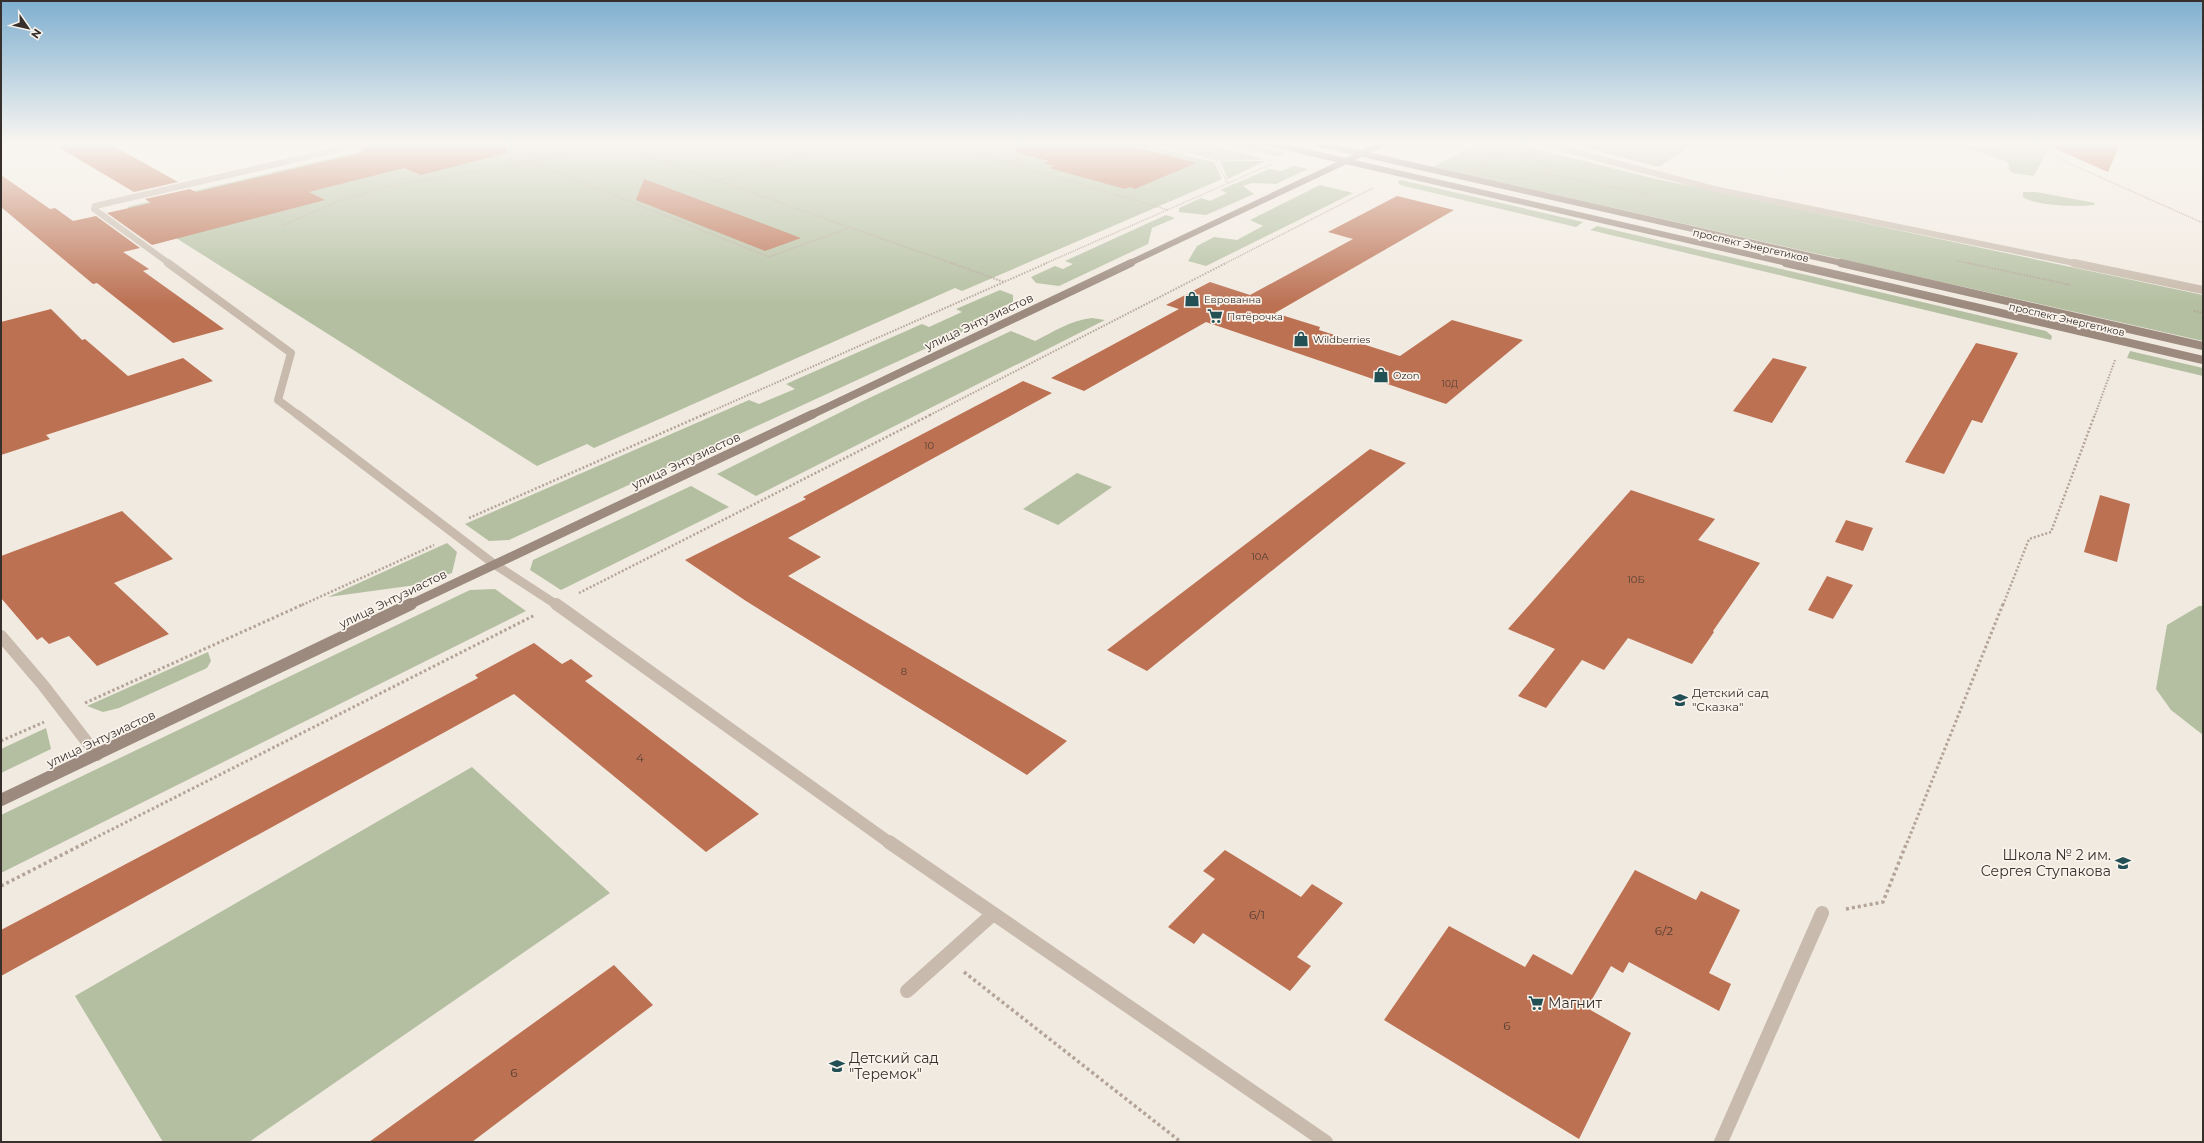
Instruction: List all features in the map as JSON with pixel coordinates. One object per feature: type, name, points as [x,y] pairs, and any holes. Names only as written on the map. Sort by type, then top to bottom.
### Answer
[{"type":"main road","name":"улица Энтузиастов","points":[[1,800],[494,564],[1269,197]]},
{"type":"main road","name":"проспект Энергетиков","points":[[1502,197],[2203,360]]},
{"type":"main road","name":"проспект Энергетиков","points":[[1553,197],[2203,346]]},
{"type":"street","points":[[132,197],[95,206],[94,209],[292,353],[278,400],[454,536],[556,604],[868,828],[1326,1142]]},
{"type":"street","points":[[1754,197],[2203,290]]},
{"type":"street","points":[[1,636],[64,712],[97,755]]},
{"type":"street","points":[[1721,1142],[1822,913]]},
{"type":"street","points":[[907,991],[993,914]]},
{"type":"path","points":[[282,226],[336,202],[351,197]]},
{"type":"path","points":[[619,197],[769,257],[850,227]]},
{"type":"path","points":[[764,197],[1004,282]]},
{"type":"path","points":[[1125,197],[1168,210]]},
{"type":"path","points":[[445,528],[1197,197]]},
{"type":"path","points":[[1,886],[556,604],[755,505],[1356,197]]},
{"type":"path","points":[[2145,197],[2203,223]]},
{"type":"path","points":[[1822,913],[1883,902],[2029,539],[2051,532],[2071,474],[2100,403],[2120,341]]},
{"type":"path","points":[[1,741],[454,536]]},
{"type":"path","points":[[944,957],[1181,1142]]},
{"type":"green space","points":[[167,197],[1179,197],[962,291],[955,288],[594,448],[587,444],[537,466],[127,207]]},
{"type":"green space","points":[[1218,197],[1246,197],[1206,215],[1179,212],[1179,208],[1201,198],[1210,201]]},
{"type":"green space","points":[[1295,197],[1344,197],[1206,266],[1188,261],[1197,246],[1214,237],[1237,240],[1263,226],[1250,220]]},
{"type":"green space","points":[[1452,197],[1476,197],[1583,222],[1576,227]]},
{"type":"green space","points":[[1567,197],[1743,197],[2203,295],[2203,341]]},
{"type":"green space","points":[[2024,197],[2065,197],[2095,203],[2094,205],[2078,206],[2047,204]]},
{"type":"green space","points":[[1166,215],[1175,218],[1152,228],[1148,244],[1059,286],[1036,283],[1031,277],[1055,266],[1063,269],[1073,264],[1065,261]]},
{"type":"green space","points":[[1597,226],[2046,331],[2052,336],[2051,340],[1590,230]]},
{"type":"green space","points":[[1000,290],[1013,295],[1013,302],[995,310],[1003,313],[509,540],[489,541],[465,524],[749,400],[759,404],[795,389],[786,384],[922,324],[929,327],[962,312],[956,309]]},
{"type":"green space","points":[[1092,318],[1105,320],[756,496],[717,474],[865,400],[1011,331],[1035,341],[1069,324]]},
{"type":"green space","points":[[2130,351],[2203,368],[2203,376],[2127,358]]},
{"type":"green space","points":[[1077,473],[1112,487],[1058,525],[1023,509]]},
{"type":"green space","points":[[691,486],[729,507],[561,590],[530,570],[533,560]]},
{"type":"green space","points":[[447,543],[457,552],[452,573],[416,585],[328,597]]},
{"type":"green space","points":[[495,589],[526,611],[1,873],[1,815],[470,590]]},
{"type":"green space","points":[[2199,606],[2203,606],[2203,735],[2171,710],[2156,689],[2167,625]]},
{"type":"green space","points":[[208,652],[211,661],[207,668],[119,708],[103,712],[87,706]]},
{"type":"green space","points":[[46,728],[51,749],[1,773],[1,749]]},
{"type":"green space","points":[[472,767],[610,893],[249,1142],[163,1142],[75,996]]},
{"type":"building","points":[[1,197],[33,197],[50,209],[55,208],[73,221],[96,216],[140,248],[123,252],[149,269],[143,271],[224,329],[173,343],[97,283],[93,284],[1,207]]},
{"type":"building","points":[[152,197],[320,197],[325,200],[152,245],[107,213],[151,203],[145,199]]},
{"type":"building","points":[[637,197],[693,197],[801,238],[765,251],[636,200]]},
{"type":"building","points":[[1394,197],[1402,197],[1454,210],[1275,313],[1320,327],[1319,330],[1400,356],[1452,320],[1523,340],[1446,404],[1206,322],[1084,391],[1051,378],[1179,309],[1166,305],[1210,282],[1250,295],[1353,239],[1328,232]]},
{"type":"building","points":[[51,309],[82,340],[85,339],[128,376],[183,358],[213,381],[46,435],[50,439],[1,455],[1,322]]},
{"type":"building","points":[[1976,343],[2018,353],[1982,423],[1972,420],[1944,474],[1905,462]]},
{"type":"building","points":[[1773,358],[1807,367],[1772,423],[1733,411]]},
{"type":"building","points":[[1023,381],[1052,393],[788,538],[821,557],[788,576],[1067,741],[1027,775],[746,601],[685,560],[806,499],[803,497]]},
{"type":"building","points":[[1370,449],[1406,463],[1147,671],[1107,650]]},
{"type":"building","name":"Детский сад \"Сказка\"","points":[[1631,490],[1715,519],[1698,540],[1760,563],[1692,664],[1628,638],[1604,670],[1582,660],[1546,708],[1518,696],[1555,649],[1508,629]]},
{"type":"building","points":[[2100,495],[2130,504],[2117,562],[2084,552]]},
{"type":"building","points":[[122,511],[173,559],[114,583],[169,634],[97,666],[69,636],[49,644],[42,637],[37,640],[1,598],[1,556]]},
{"type":"building","points":[[1846,520],[1873,528],[1863,551],[1835,542]]},
{"type":"building","points":[[1827,576],[1853,585],[1833,619],[1808,610]]},
{"type":"building","points":[[534,643],[562,664],[571,659],[593,676],[585,681],[759,814],[706,852],[514,694],[1,976],[1,930],[478,678],[475,675]]},
{"type":"building","points":[[1225,850],[1301,897],[1312,884],[1343,903],[1297,957],[1311,966],[1290,991],[1203,933],[1194,944],[1168,927],[1215,879],[1203,871]]},
{"type":"building","points":[[1635,870],[1696,900],[1701,891],[1740,910],[1709,973],[1731,984],[1719,1011],[1629,962],[1623,973],[1611,966],[1587,1008],[1631,1033],[1579,1139],[1384,1020],[1449,926],[1525,967],[1533,954],[1572,975]]},
{"type":"building","points":[[614,965],[653,1005],[472,1142],[369,1142]]},
{"type":"place","name":"Еврованна","points":[[1192,299]]},
{"type":"place","name":"Пятёрочка","points":[[1215,316]]},
{"type":"place","name":"Wildberries","points":[[1301,339]]},
{"type":"place","name":"Ozon","points":[[1381,375]]},
{"type":"place","name":"Детский сад \"Сказка\"","points":[[1680,700]]},
{"type":"place","name":"Школа № 2 им. Сергея Ступакова","points":[[2123,863]]},
{"type":"place","name":"Магнит","points":[[1536,1003]]},
{"type":"place","name":"Детский сад \"Теремок\"","points":[[837,1066]]}]
